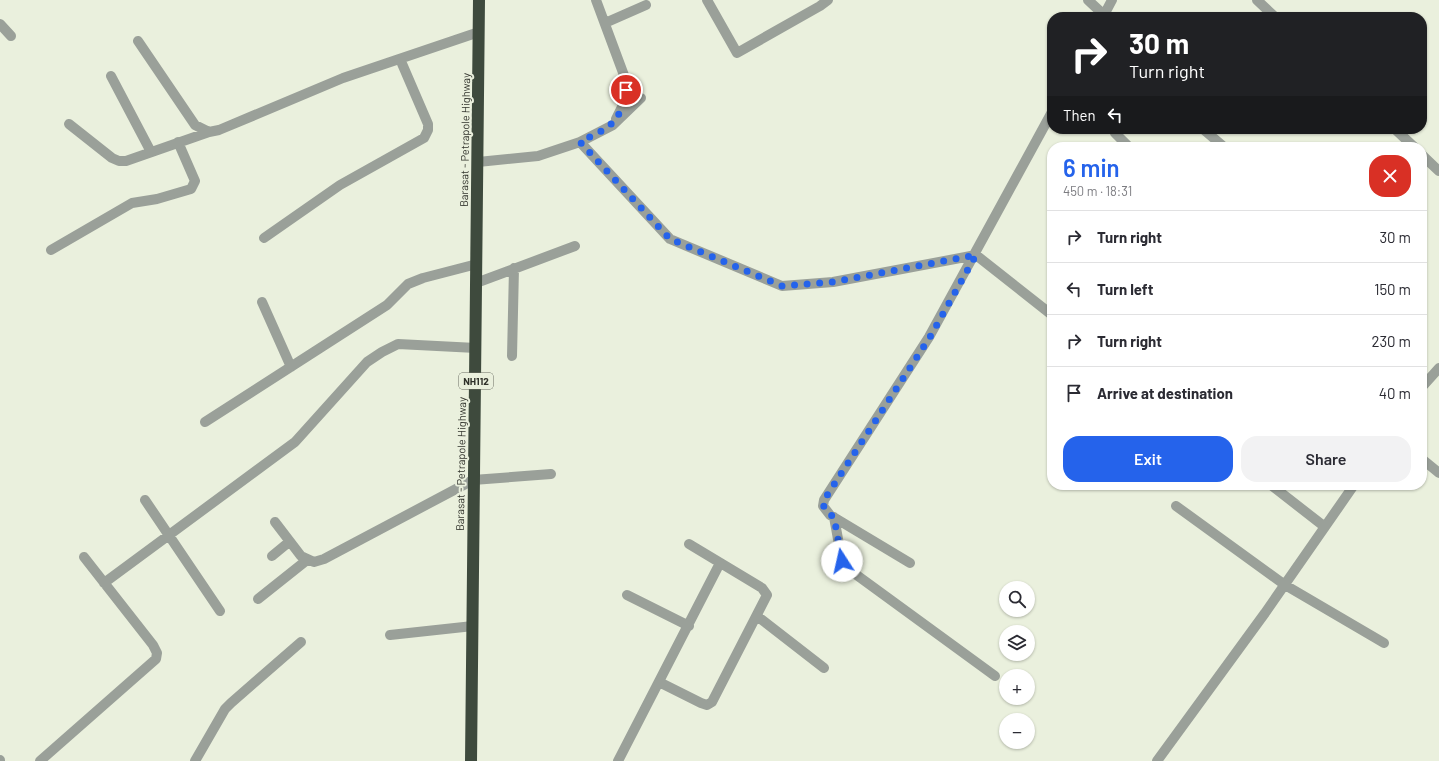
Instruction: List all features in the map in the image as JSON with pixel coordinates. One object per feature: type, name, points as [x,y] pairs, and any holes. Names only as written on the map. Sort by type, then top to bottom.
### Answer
[{"type":"highway","name":"Barasat - Petrapole Highway","points":[[471,761],[479,0]]},
{"type":"street","points":[[596,0],[625,78],[624,103],[613,125]]},
{"type":"street","points":[[707,0],[737,53],[828,0]]},
{"type":"street","points":[[1088,0],[1099,12]]},
{"type":"street","points":[[1105,12],[1112,0]]},
{"type":"street","points":[[1257,0],[1270,12]]},
{"type":"street","points":[[605,23],[646,5]]},
{"type":"street","points":[[0,24],[11,36]]},
{"type":"street","points":[[69,124],[112,158],[119,161],[126,161],[178,142],[218,130],[343,78],[479,32]]},
{"type":"street","points":[[138,41],[195,125],[209,132]]},
{"type":"street","points":[[264,238],[340,186],[424,138],[428,130],[428,124],[400,59]]},
{"type":"street","points":[[111,76],[151,152]]},
{"type":"street","points":[[478,162],[538,156],[580,142],[613,125],[640,98]]},
{"type":"street","points":[[910,563],[834,517],[825,511],[822,506],[824,500],[930,337],[976,255],[1047,121]]},
{"type":"street","points":[[1116,134],[1124,142]]},
{"type":"street","points":[[1209,134],[1218,142]]},
{"type":"street","points":[[1400,134],[1408,142]]},
{"type":"street","points":[[51,250],[132,203],[157,199],[191,189],[194,186],[195,181],[178,142]]},
{"type":"street","points":[[580,142],[670,239],[782,286],[833,282],[976,255],[1047,311]]},
{"type":"street","points":[[1427,160],[1439,171]]},
{"type":"street","points":[[476,283],[575,246]]},
{"type":"street","points":[[206,422],[387,305],[408,284],[423,278],[477,264]]},
{"type":"street","points":[[512,356],[514,268]]},
{"type":"street","points":[[262,302],[291,367]]},
{"type":"street","points":[[104,583],[170,536],[295,442],[367,362],[382,352],[398,344],[476,348]]},
{"type":"street","points":[[1427,381],[1439,368]]},
{"type":"street","points":[[1427,463],[1439,473]]},
{"type":"street","points":[[275,522],[289,542],[307,560],[314,562],[324,559],[474,480],[551,474]]},
{"type":"street","points":[[1277,490],[1325,527]]},
{"type":"street","points":[[1157,761],[1351,490]]},
{"type":"street","points":[[145,500],[220,611]]},
{"type":"street","points":[[1176,506],[1284,585],[1384,643]]},
{"type":"street","points":[[834,517],[842,561],[847,568],[995,676]]},
{"type":"street","points":[[272,556],[289,542]]},
{"type":"street","points":[[659,682],[701,703],[707,705],[712,702],[767,595],[766,592],[689,544]]},
{"type":"street","points":[[40,761],[156,659],[157,653],[153,646],[84,557]]},
{"type":"street","points":[[258,599],[307,560]]},
{"type":"street","points":[[618,761],[689,626],[720,563]]},
{"type":"street","points":[[627,595],[689,626]]},
{"type":"street","points":[[757,616],[824,668]]},
{"type":"street","points":[[390,635],[473,626]]},
{"type":"street","points":[[195,761],[230,702],[301,642]]},
{"type":"route","points":[[626,90],[624,103],[613,125],[580,142],[670,239],[782,286],[833,282],[976,255],[930,337],[824,500],[822,506],[825,511],[834,517],[842,561]]}]
